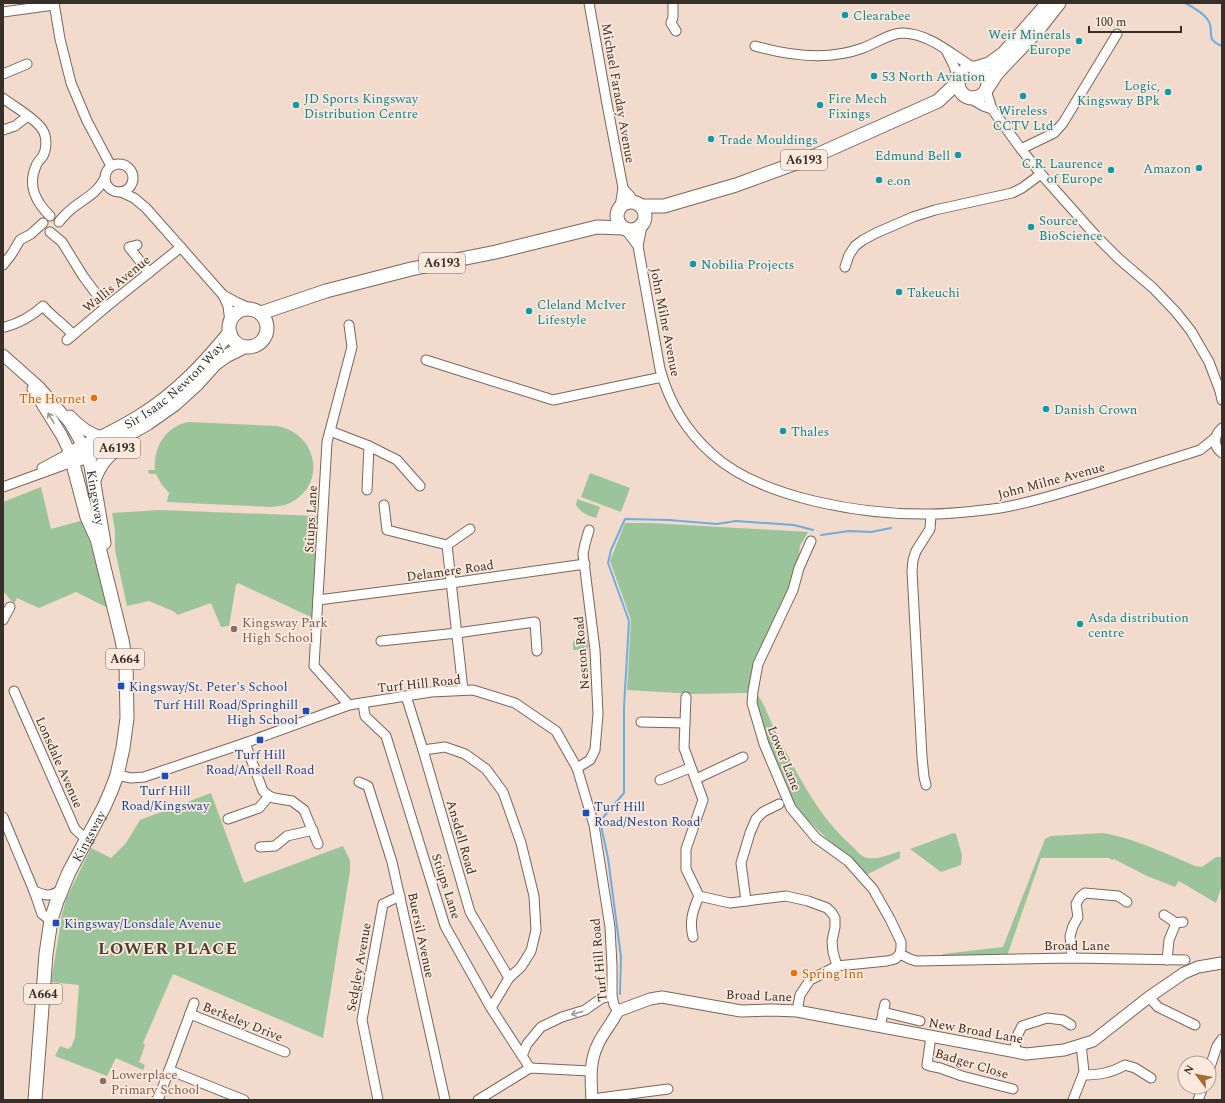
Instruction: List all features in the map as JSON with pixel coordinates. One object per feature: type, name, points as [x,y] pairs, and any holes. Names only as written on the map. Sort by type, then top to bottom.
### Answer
[{"type":"highway","name":"A6193","points":[[664,206],[736,184],[810,158],[938,101],[958,81],[964,70],[989,64],[1004,54],[1048,3]]},
{"type":"highway","name":"A6193","points":[[938,101],[980,97],[997,73],[1037,31],[1059,3]]},
{"type":"highway","points":[[975,68],[986,75],[988,83],[987,88]]},
{"type":"highway","points":[[958,81],[960,92],[968,98]]},
{"type":"highway","name":"A6193","points":[[597,227],[626,203],[637,204]]},
{"type":"highway","points":[[637,204],[664,206]]},
{"type":"highway","points":[[637,204],[645,215],[644,223]]},
{"type":"highway","points":[[644,223],[664,206]]},
{"type":"highway","points":[[618,210],[617,221],[624,229]]},
{"type":"highway","name":"A6193","points":[[230,327],[236,313],[241,310],[260,316],[288,304],[346,289],[411,269],[496,252],[597,227],[635,230],[644,223]]},
{"type":"highway","name":"A6193","points":[[244,347],[257,345],[262,342],[266,336],[268,330],[260,316]]},
{"type":"highway","points":[[230,327],[235,342],[244,347]]},
{"type":"highway","name":"Sir Isaac Newton Way","points":[[78,454],[102,437],[140,416],[158,404],[189,379],[207,360],[230,327]]},
{"type":"highway","name":"Sir Isaac Newton Way","points":[[78,454],[103,449],[148,424],[175,404],[197,384],[215,364],[226,356],[244,347]]},
{"type":"highway","name":"A6193","points":[[94,480],[101,464],[108,455],[148,424]]},
{"type":"highway","name":"Kingsway","points":[[78,454],[91,466],[104,542],[105,573]]},
{"type":"highway","name":"Kingsway","points":[[35,1100],[46,954],[51,920],[69,872],[104,807],[116,775],[123,748],[127,718],[126,663],[122,640],[97,539],[87,517],[78,454]]},
{"type":"main road","name":"Kingsway","points":[[3,355],[39,387],[63,415],[71,429],[78,454]]},
{"type":"main road","name":"Kingsway","points":[[23,374],[62,436],[78,454]]},
{"type":"main road","name":"A664","points":[[39,387],[57,401],[82,428],[93,435],[102,437]]},
{"type":"main road","name":"New Broad Lane","points":[[797,1011],[1026,1054],[1064,1050],[1092,1040],[1149,997],[1184,973],[1198,967],[1222,963]]},
{"type":"main road","name":"Broad Lane","points":[[618,1011],[650,999],[662,997],[740,1011],[797,1011]]},
{"type":"main road","points":[[592,1100],[590,1071],[594,1056],[598,1043],[613,1022],[618,1011]]},
{"type":"street","name":"Michael Faraday Avenue","points":[[589,3],[623,188]]},
{"type":"street","points":[[673,3],[673,17],[671,23],[676,32]]},
{"type":"street","points":[[3,12],[54,4],[60,39],[71,83],[87,121],[111,166]]},
{"type":"street","points":[[755,46],[776,52],[797,55],[841,54],[863,48],[891,36],[903,33],[927,39],[956,55],[962,61],[975,68]]},
{"type":"street","points":[[1021,149],[1054,133],[1063,124],[1117,34]]},
{"type":"street","points":[[946,50],[954,66],[958,81]]},
{"type":"street","points":[[3,74],[15,64],[27,64]]},
{"type":"street","points":[[987,88],[992,109],[1041,174],[1100,240],[1130,269],[1153,288],[1176,312],[1191,331],[1209,362],[1222,400]]},
{"type":"street","points":[[3,98],[28,116],[42,129],[46,142],[44,154],[36,166],[33,180],[33,193],[83,276],[106,307]]},
{"type":"street","points":[[968,98],[992,109]]},
{"type":"street","points":[[3,130],[15,126],[28,116]]},
{"type":"street","points":[[3,265],[20,240],[51,223],[93,194],[102,184],[106,171],[111,166],[119,163],[128,166],[133,173],[134,181],[146,208]]},
{"type":"street","points":[[845,267],[852,250],[859,242],[870,236],[925,213],[1017,191],[1028,185],[1041,174]]},
{"type":"street","points":[[105,178],[107,186],[117,192],[134,198],[146,208],[223,295],[228,306],[230,327]]},
{"type":"street","points":[[93,194],[117,192],[130,188],[134,181]]},
{"type":"street","points":[[623,188],[637,204]]},
{"type":"street","points":[[618,210],[623,188]]},
{"type":"street","name":"John Milne Avenue","points":[[644,223],[638,246],[658,358],[667,392],[678,414],[694,436],[713,455],[743,476],[769,487],[831,504],[874,511],[931,514],[999,508],[1030,502],[1200,450],[1221,452]]},
{"type":"street","name":"John Milne Avenue","points":[[624,229],[638,246]]},
{"type":"street","points":[[137,245],[129,247],[149,273]]},
{"type":"street","name":"Wallis Avenue","points":[[5,327],[32,316],[43,306],[50,315],[66,327],[70,338],[181,247]]},
{"type":"street","points":[[223,295],[260,316]]},
{"type":"street","name":"Stiups Lane","points":[[349,325],[352,347],[328,442],[314,666],[349,705]]},
{"type":"street","points":[[426,360],[553,400],[662,376]]},
{"type":"street","points":[[1221,452],[1216,446],[1222,419]]},
{"type":"street","points":[[330,431],[369,446],[397,460],[420,486]]},
{"type":"street","name":"John Milne Avenue","points":[[1200,450],[1218,433]]},
{"type":"street","points":[[367,490],[369,446]]},
{"type":"street","points":[[3,487],[78,454]]},
{"type":"street","points":[[384,505],[387,530],[447,545],[470,529]]},
{"type":"street","points":[[926,785],[922,757],[912,571],[916,551],[930,529],[931,514]]},
{"type":"street","name":"Neston Road","points":[[577,768],[590,760],[595,750],[598,714],[594,650],[583,554],[590,530]]},
{"type":"street","points":[[447,545],[464,690]]},
{"type":"street","name":"Lower Lane","points":[[812,545],[799,568],[793,590],[758,664],[752,703],[764,745],[791,808],[816,838],[848,861],[873,889],[901,942],[900,954]]},
{"type":"street","name":"Delamere Road","points":[[318,600],[585,564]]},
{"type":"street","points":[[3,620],[10,607]]},
{"type":"street","points":[[381,641],[457,634],[535,622],[537,651]]},
{"type":"street","name":"Turf Hill Road","points":[[116,775],[131,778],[144,777],[245,743],[349,705],[363,702],[431,692],[473,690],[515,703],[556,731],[577,768],[594,824],[610,927],[612,996],[614,1005],[618,1011]]},
{"type":"street","name":"Lonsdale Avenue","points":[[14,691],[75,830],[87,840]]},
{"type":"street","name":"Ansdell Road","points":[[406,696],[470,912],[509,978]]},
{"type":"street","points":[[686,698],[684,748],[690,768],[696,779],[703,800],[686,850],[686,869],[699,896],[692,912],[693,936]]},
{"type":"street","name":"Stiups Lane","points":[[363,702],[365,716],[386,736],[445,926],[491,1008],[530,1068]]},
{"type":"street","points":[[642,722],[685,723]]},
{"type":"street","points":[[245,743],[263,791],[274,798],[292,801],[304,810],[318,844]]},
{"type":"street","points":[[423,750],[445,747],[465,754],[486,769],[502,792],[521,843],[534,896],[536,930],[531,951],[521,967],[509,978],[491,1008]]},
{"type":"street","points":[[696,779],[743,757]]},
{"type":"street","points":[[660,780],[690,768]]},
{"type":"street","name":"Buersil Avenue","points":[[359,782],[368,786],[392,862],[445,1100]]},
{"type":"street","points":[[228,820],[237,812],[259,808],[269,796]]},
{"type":"street","points":[[746,901],[741,863],[750,833],[756,819],[764,812],[778,804]]},
{"type":"street","points":[[3,817],[42,914],[51,920]]},
{"type":"street","points":[[260,847],[275,846],[287,836],[313,830]]},
{"type":"street","points":[[34,891],[45,895],[54,895],[61,890]]},
{"type":"street","points":[[1072,958],[1070,936],[1078,917],[1076,904],[1080,897],[1085,893],[1102,894],[1118,896],[1127,902]]},
{"type":"street","name":"Sedgley Avenue","points":[[378,1100],[362,1020],[383,904],[400,896]]},
{"type":"street","points":[[699,896],[730,903],[786,896],[808,901],[827,908],[835,918],[832,941],[837,966]]},
{"type":"street","points":[[1164,915],[1180,922],[1169,940],[1166,960]]},
{"type":"street","name":"Broad Lane","points":[[797,1011],[800,995],[810,980],[837,966],[887,961],[895,959],[900,954],[916,961],[1072,958],[1185,960]]},
{"type":"street","points":[[522,1056],[527,1044],[541,1027],[562,1017],[585,1010],[602,998],[612,996]]},
{"type":"street","points":[[1149,997],[1158,1007],[1195,1024]]},
{"type":"street","points":[[158,1100],[194,1003]]},
{"type":"street","points":[[880,1027],[884,1008],[920,1021]]},
{"type":"street","name":"Berkeley Drive","points":[[190,1014],[285,1052]]},
{"type":"street","points":[[1014,1052],[1018,1034],[1022,1026],[1047,1018],[1063,1020],[1071,1025]]},
{"type":"street","name":"Badger Close","points":[[930,1036],[927,1065],[962,1076],[1014,1086],[1011,1098]]},
{"type":"street","points":[[1214,1055],[1217,1046],[1222,1039]]},
{"type":"street","points":[[1073,1100],[1084,1072],[1081,1044]]},
{"type":"street","points":[[1082,1075],[1105,1074],[1115,1071],[1125,1065],[1135,1068],[1150,1078]]},
{"type":"street","points":[[478,1100],[530,1068],[590,1071]]},
{"type":"street","points":[[169,1070],[244,1100]]},
{"type":"street","points":[[592,1100],[648,1096],[668,1089]]},
{"type":"green space","points":[[189,422],[277,426],[291,431],[301,438],[309,448],[313,460],[313,472],[310,484],[302,495],[290,503],[272,507],[167,502],[168,495],[170,494],[162,485],[156,474],[149,474],[148,470],[155,470],[156,453],[163,439],[168,433],[181,424]]},
{"type":"green space","points":[[590,473],[630,488],[621,512],[581,497]]},
{"type":"green space","points":[[41,487],[51,529],[84,520],[108,608],[76,592],[39,608],[17,598],[14,604],[3,591],[3,502]]},
{"type":"green space","points":[[577,499],[600,507],[596,518],[587,515],[580,510],[576,505]]},
{"type":"green space","points":[[160,510],[317,516],[313,618],[238,583],[236,585],[229,626],[221,627],[211,603],[177,615],[175,612],[149,601],[127,606],[115,550],[115,530],[112,513]]},
{"type":"green space","points":[[625,523],[651,523],[808,532],[800,546],[797,568],[748,693],[694,694],[627,690],[631,620],[610,561]]},
{"type":"green space","points":[[588,640],[588,650],[573,650],[573,641]]},
{"type":"green space","points":[[756,693],[764,705],[782,744],[808,792],[828,821],[840,835],[864,857],[878,858],[900,851],[900,858],[866,875],[862,869],[801,814],[790,795],[763,734],[756,703]]},
{"type":"green space","points":[[211,793],[244,883],[343,846],[350,860],[350,871],[323,1038],[173,974],[143,1043],[145,1045],[139,1062],[145,1065],[143,1070],[116,1058],[107,1076],[55,1056],[60,1046],[68,1049],[71,1047],[75,1038],[79,985],[51,982],[62,915],[66,899],[91,848],[111,858],[126,843],[140,820]]},
{"type":"green space","points":[[953,833],[956,834],[962,855],[961,865],[941,872],[910,849]]},
{"type":"green space","points":[[1103,833],[1139,843],[1195,866],[1202,867],[1216,857],[1222,857],[1222,886],[1216,903],[1179,881],[1175,887],[1147,876],[1114,859],[1041,858],[1007,956],[941,957],[943,954],[1003,947],[1045,839],[1051,836]]},
{"type":"waterway","points":[[1185,3],[1198,10],[1206,17],[1211,28],[1211,38],[1222,46]]},
{"type":"waterway","points":[[620,994],[621,957],[608,858],[600,821],[624,793],[624,707],[629,621],[608,563],[611,550],[625,519],[669,520],[717,524],[736,521],[794,525],[813,530]]},
{"type":"waterway","points":[[821,535],[849,531],[871,532],[891,528]]},
{"type":"place","name":"Clearabee","points":[[845,15]]},
{"type":"place","name":"Weir Minerals Europe","points":[[1079,41]]},
{"type":"place","name":"53 North Aviation","points":[[874,76]]},
{"type":"place","name":"Logic, Kingsway BPk","points":[[1168,92]]},
{"type":"place","name":"Wireless CCTV Ltd","points":[[1023,96]]},
{"type":"place","name":"JD Sports Kingsway Distribution Centre","points":[[296,105]]},
{"type":"place","name":"Fire Mech Fixings","points":[[820,105]]},
{"type":"place","name":"Trade Mouldings","points":[[711,139]]},
{"type":"place","name":"Edmund Bell","points":[[958,155]]},
{"type":"place","name":"Amazon","points":[[1199,168]]},
{"type":"place","name":"C.R. Laurence of Europe","points":[[1111,170]]},
{"type":"place","name":"e.on","points":[[879,180]]},
{"type":"place","name":"Source BioScience","points":[[1031,227]]},
{"type":"place","name":"Nobilia Projects","points":[[693,264]]},
{"type":"place","name":"Takeuchi","points":[[899,292]]},
{"type":"place","name":"Cleland McIver Lifestyle","points":[[529,311]]},
{"type":"place","name":"The Hornet","points":[[94,398]]},
{"type":"place","name":"Danish Crown","points":[[1046,409]]},
{"type":"place","name":"Thales","points":[[783,431]]},
{"type":"place","name":"Asda distribution centre","points":[[1080,624]]},
{"type":"place","name":"Kingsway Park High School","points":[[234,629]]},
{"type":"place","name":"Kingsway/St. Peter's School","points":[[121,686]]},
{"type":"place","name":"Turf Hill Road/Springhill High School","points":[[306,711]]},
{"type":"place","name":"Turf Hill Road/Ansdell Road","points":[[260,740]]},
{"type":"place","name":"Turf Hill Road/Kingsway","points":[[165,776]]},
{"type":"place","name":"Turf Hill Road/Neston Road","points":[[586,813]]},
{"type":"place","name":"Kingsway/Lonsdale Avenue","points":[[56,923]]},
{"type":"place","name":"Spring Inn","points":[[794,973]]},
{"type":"place","name":"Lowerplace Primary School","points":[[103,1081]]},
{"type":"district","name":"LOWER PLACE","points":[[168,948]]}]
